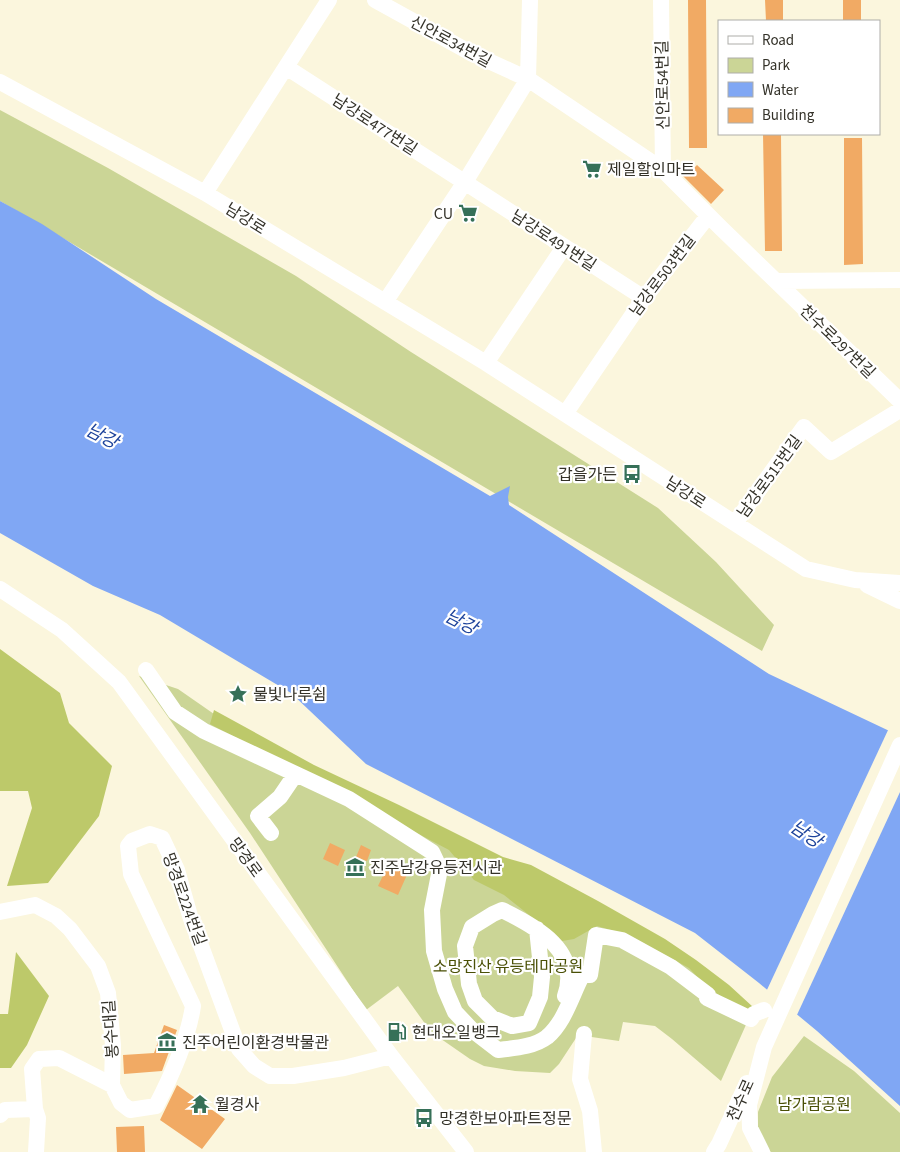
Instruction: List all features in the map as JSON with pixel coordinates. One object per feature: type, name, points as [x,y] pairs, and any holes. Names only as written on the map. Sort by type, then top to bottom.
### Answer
[{"type":"street","points":[[205,193],[330,0]]},
{"type":"street","name":"신안로34번길","points":[[375,0],[471,53],[528,80]]},
{"type":"street","points":[[386,302],[528,80],[530,0]]},
{"type":"street","name":"신안로54번길","points":[[661,0],[663,170]]},
{"type":"street","name":"남강로477번길","points":[[286,67],[464,182]]},
{"type":"street","points":[[528,80],[663,170],[776,281],[900,280]]},
{"type":"street","name":"남강로","points":[[0,82],[205,193],[386,302],[486,363],[806,569],[855,580],[900,583]]},
{"type":"street","name":"남강로491번길","points":[[464,182],[644,298]]},
{"type":"street","name":"남강로503번길","points":[[565,414],[644,298],[708,216]]},
{"type":"street","points":[[486,363],[564,247]]},
{"type":"street","name":"천수로297번길","points":[[776,281],[900,401]]},
{"type":"street","name":"남강로515번길","points":[[735,523],[804,427],[831,452],[900,410]]},
{"type":"street","points":[[855,580],[900,601]]},
{"type":"street","name":"망경로","points":[[0,589],[62,630],[119,682],[391,1056],[466,1152]]},
{"type":"street","points":[[146,670],[175,712],[204,731],[349,799],[432,852],[440,869],[432,910],[434,951],[444,989],[455,1012],[472,1030],[498,1050],[527,1046],[546,1038],[564,1013],[583,974],[589,981],[596,935],[622,940],[671,967],[708,996],[758,1015]]},
{"type":"street","points":[[762,1152],[750,1128],[749,1105],[764,1047],[900,745]]},
{"type":"street","points":[[271,833],[258,816],[280,797],[295,775]]},
{"type":"street","name":"망경로224번길","points":[[112,1085],[121,1103],[130,1110],[156,1106],[167,1086],[192,1015],[193,1006],[131,874],[128,846],[132,842],[150,834],[162,838],[177,870],[190,916],[239,1050],[254,1066],[270,1076],[293,1076],[344,1068],[391,1056]]},
{"type":"street","name":"봉수대길","points":[[0,912],[35,905],[56,916],[70,929],[98,966],[108,993],[113,1045],[112,1085],[59,1058],[39,1059],[32,1069],[35,1109],[38,1118],[36,1152]]},
{"type":"street","points":[[537,929],[542,977],[540,997],[529,1023],[512,1026],[492,1018],[475,1001],[469,984],[465,946],[472,927],[502,910],[537,929],[556,943],[567,965],[570,983],[546,1038]]},
{"type":"street","points":[[584,1034],[580,1079],[590,1111],[594,1152]]},
{"type":"street","name":"천수로","points":[[721,1149],[764,1047]]},
{"type":"street","points":[[0,1115],[5,1110],[35,1109]]},
{"type":"green space","points":[[0,110],[108,168],[296,276],[411,352],[658,508],[716,562],[774,625],[762,651],[0,201]]},
{"type":"green space","points":[[0,649],[60,693],[69,723],[112,766],[99,816],[48,883],[7,886],[32,808],[28,791],[0,791]]},
{"type":"green space","name":"소망진산 유등테마공원","points":[[139,676],[178,689],[250,739],[706,968],[749,1018],[721,1081],[655,1026],[623,1022],[619,1041],[578,1035],[559,1064],[550,1073],[515,1071],[484,1066],[470,1059],[431,1032],[398,986],[366,1010],[250,833]]},
{"type":"green space","points":[[214,710],[314,765],[503,857],[531,865],[598,901],[665,939],[696,960],[729,985],[753,1007],[745,1014],[704,984],[689,968],[628,935],[597,926],[574,939],[562,941],[504,895],[474,880],[449,850],[210,724]]},
{"type":"green space","points":[[16,952],[49,996],[27,1045],[11,1068],[0,1068],[0,1014],[8,1014]]},
{"type":"green space","name":"남가람공원","points":[[804,1036],[854,1071],[900,1113],[900,1152],[771,1152],[758,1135],[758,1112],[772,1077]]},
{"type":"water","name":"남강","points":[[0,201],[42,224],[156,299],[490,496],[510,486],[509,505],[769,674],[900,736],[900,1106],[817,1031],[695,933],[366,764],[291,693],[160,615],[93,586],[0,533]]},
{"type":"pier","points":[[889,728],[900,733],[900,792],[796,1017],[766,992]]},
{"type":"building","points":[[688,0],[706,0],[707,148],[689,148]]},
{"type":"building","points":[[765,0],[783,0],[783,20],[766,20]]},
{"type":"building","points":[[843,0],[861,0],[861,20],[843,20]]},
{"type":"building","points":[[763,135],[781,135],[782,251],[765,251]]},
{"type":"building","points":[[844,138],[862,138],[863,264],[844,265]]},
{"type":"building","points":[[687,162],[694,168],[697,165],[724,190],[711,204],[678,171]]},
{"type":"building","points":[[330,843],[345,850],[338,866],[323,859]]},
{"type":"building","points":[[361,845],[371,850],[367,861],[356,857]]},
{"type":"building","points":[[391,859],[410,868],[398,895],[378,886]]},
{"type":"building","name":"진주어린이환경박물관","points":[[164,1025],[177,1030],[162,1071],[124,1074],[123,1055],[154,1053]]},
{"type":"building","points":[[177,1085],[225,1119],[202,1149],[160,1120]]},
{"type":"building","points":[[144,1126],[145,1152],[117,1152],[116,1127]]},
{"type":"place","name":"제일할인마트","points":[[592,169]]},
{"type":"place","name":"CU","points":[[468,213]]},
{"type":"place","name":"갑을가든","points":[[632,474]]},
{"type":"place","name":"물빛나루쉼","points":[[238,694]]},
{"type":"place","name":"진주남강유등전시관","points":[[355,867]]},
{"type":"place","name":"현대오일뱅크","points":[[397,1032]]},
{"type":"place","name":"진주어린이환경박물관","points":[[167,1042]]},
{"type":"place","name":"월경사","points":[[200,1104]]},
{"type":"place","name":"망경한보아파트정문","points":[[424,1118]]}]
